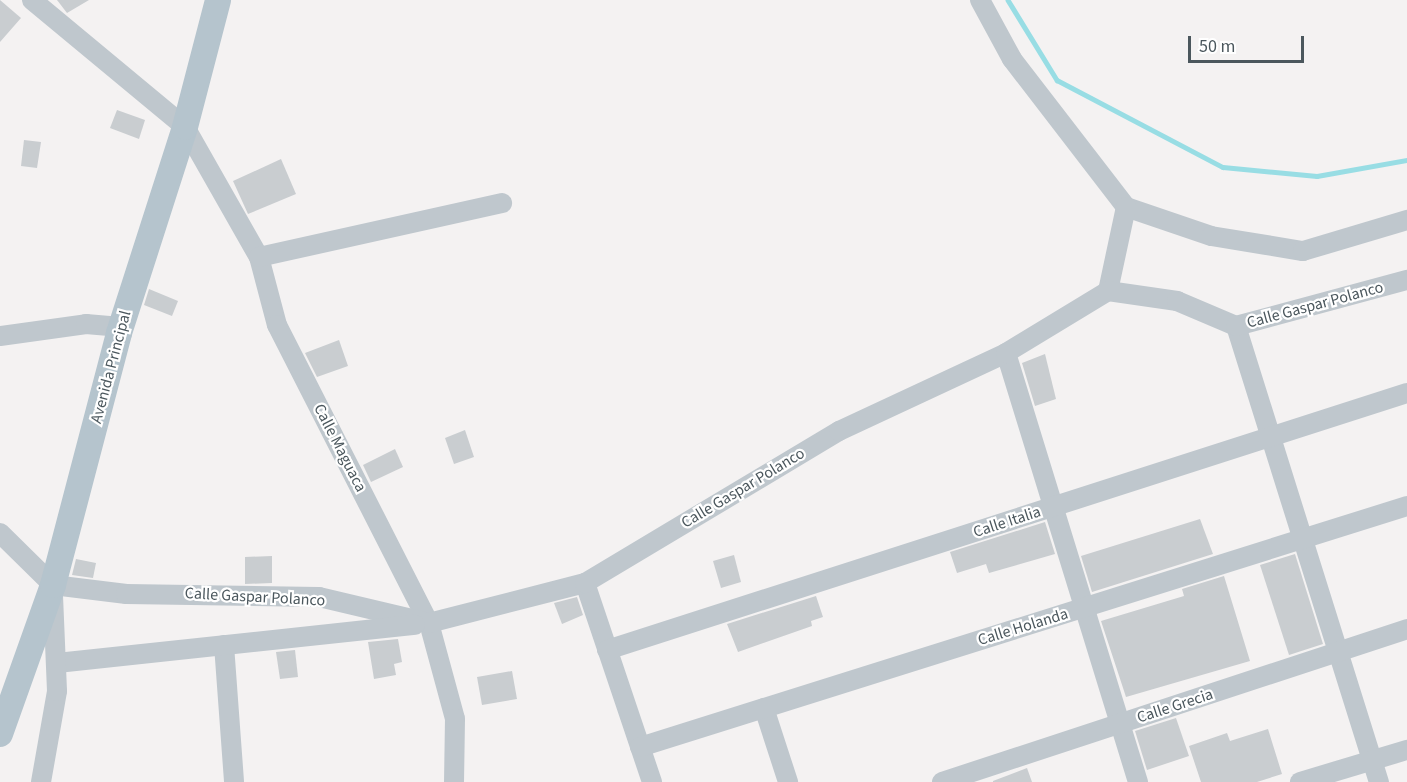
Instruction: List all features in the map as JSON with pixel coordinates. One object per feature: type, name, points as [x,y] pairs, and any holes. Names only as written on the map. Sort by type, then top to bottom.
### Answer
[{"type":"main road","name":"Avenida Principal","points":[[0,734],[52,585],[121,327],[185,127],[218,0]]},
{"type":"street","points":[[32,0],[185,127]]},
{"type":"street","points":[[980,0],[1012,59],[1126,207],[1210,236],[1303,251],[1407,220]]},
{"type":"street","name":"Calle Maguaca","points":[[185,127],[259,257],[278,325],[429,623],[455,719],[454,782]]},
{"type":"street","points":[[259,257],[502,202]]},
{"type":"street","points":[[1108,291],[1126,207]]},
{"type":"street","name":"Calle Gaspar Polanco","points":[[52,585],[126,594],[319,597],[429,623],[585,583],[839,430],[1006,353],[1108,291],[1176,301],[1236,326],[1407,280]]},
{"type":"street","points":[[0,336],[86,324],[121,327]]},
{"type":"street","points":[[1236,326],[1379,782]]},
{"type":"street","points":[[1006,353],[1137,782]]},
{"type":"street","name":"Calle Italia","points":[[607,651],[1407,393]]},
{"type":"street","name":"Calle Holanda","points":[[640,747],[1407,506]]},
{"type":"street","points":[[0,534],[52,585],[57,692],[41,782]]},
{"type":"street","points":[[585,583],[652,782]]},
{"type":"street","points":[[57,663],[429,623]]},
{"type":"street","name":"Calle Grecia","points":[[942,782],[1407,629]]},
{"type":"street","points":[[224,645],[234,782]]},
{"type":"street","points":[[764,708],[788,782]]},
{"type":"street","points":[[1300,782],[1407,750]]},
{"type":"building","points":[[0,0],[21,18],[0,42]]},
{"type":"building","points":[[57,0],[89,0],[67,13]]},
{"type":"building","points":[[117,110],[145,120],[139,139],[110,128]]},
{"type":"building","points":[[24,140],[41,142],[37,168],[21,166]]},
{"type":"building","points":[[281,159],[296,194],[248,214],[233,181]]},
{"type":"building","points":[[149,289],[178,301],[172,316],[144,305]]},
{"type":"building","points":[[339,340],[348,366],[317,377],[305,353]]},
{"type":"building","points":[[1045,354],[1056,399],[1035,406],[1022,363]]},
{"type":"building","points":[[465,430],[474,457],[454,464],[445,438]]},
{"type":"building","points":[[395,449],[403,467],[371,482],[363,465]]},
{"type":"building","points":[[1200,519],[1213,554],[1092,592],[1081,556]]},
{"type":"building","points":[[1045,522],[1055,554],[989,573],[986,564],[957,573],[950,552]]},
{"type":"building","points":[[1295,554],[1323,644],[1289,655],[1260,565]]},
{"type":"building","points":[[734,555],[741,582],[721,588],[713,561]]},
{"type":"building","points":[[272,556],[272,583],[245,584],[245,557]]},
{"type":"building","points":[[76,559],[96,563],[93,578],[72,575]]},
{"type":"building","points":[[1224,576],[1250,661],[1126,697],[1101,621],[1184,596],[1182,589]]},
{"type":"building","points":[[816,596],[823,617],[811,621],[812,626],[738,652],[727,624]]},
{"type":"building","points":[[577,597],[583,615],[562,624],[554,603]]},
{"type":"building","points":[[398,639],[402,662],[394,664],[396,675],[374,679],[368,642]]},
{"type":"building","points":[[295,650],[298,677],[280,679],[276,652]]},
{"type":"building","points":[[512,671],[517,699],[482,705],[477,677]]},
{"type":"building","points":[[1176,718],[1189,756],[1147,770],[1135,731]]},
{"type":"building","points":[[1268,729],[1282,774],[1257,782],[1201,782],[1189,746],[1227,733],[1230,741]]},
{"type":"building","points":[[1027,768],[1032,782],[993,782],[993,781]]},
{"type":"waterway","points":[[1008,0],[1057,80],[1223,167],[1317,176],[1407,160]]}]
